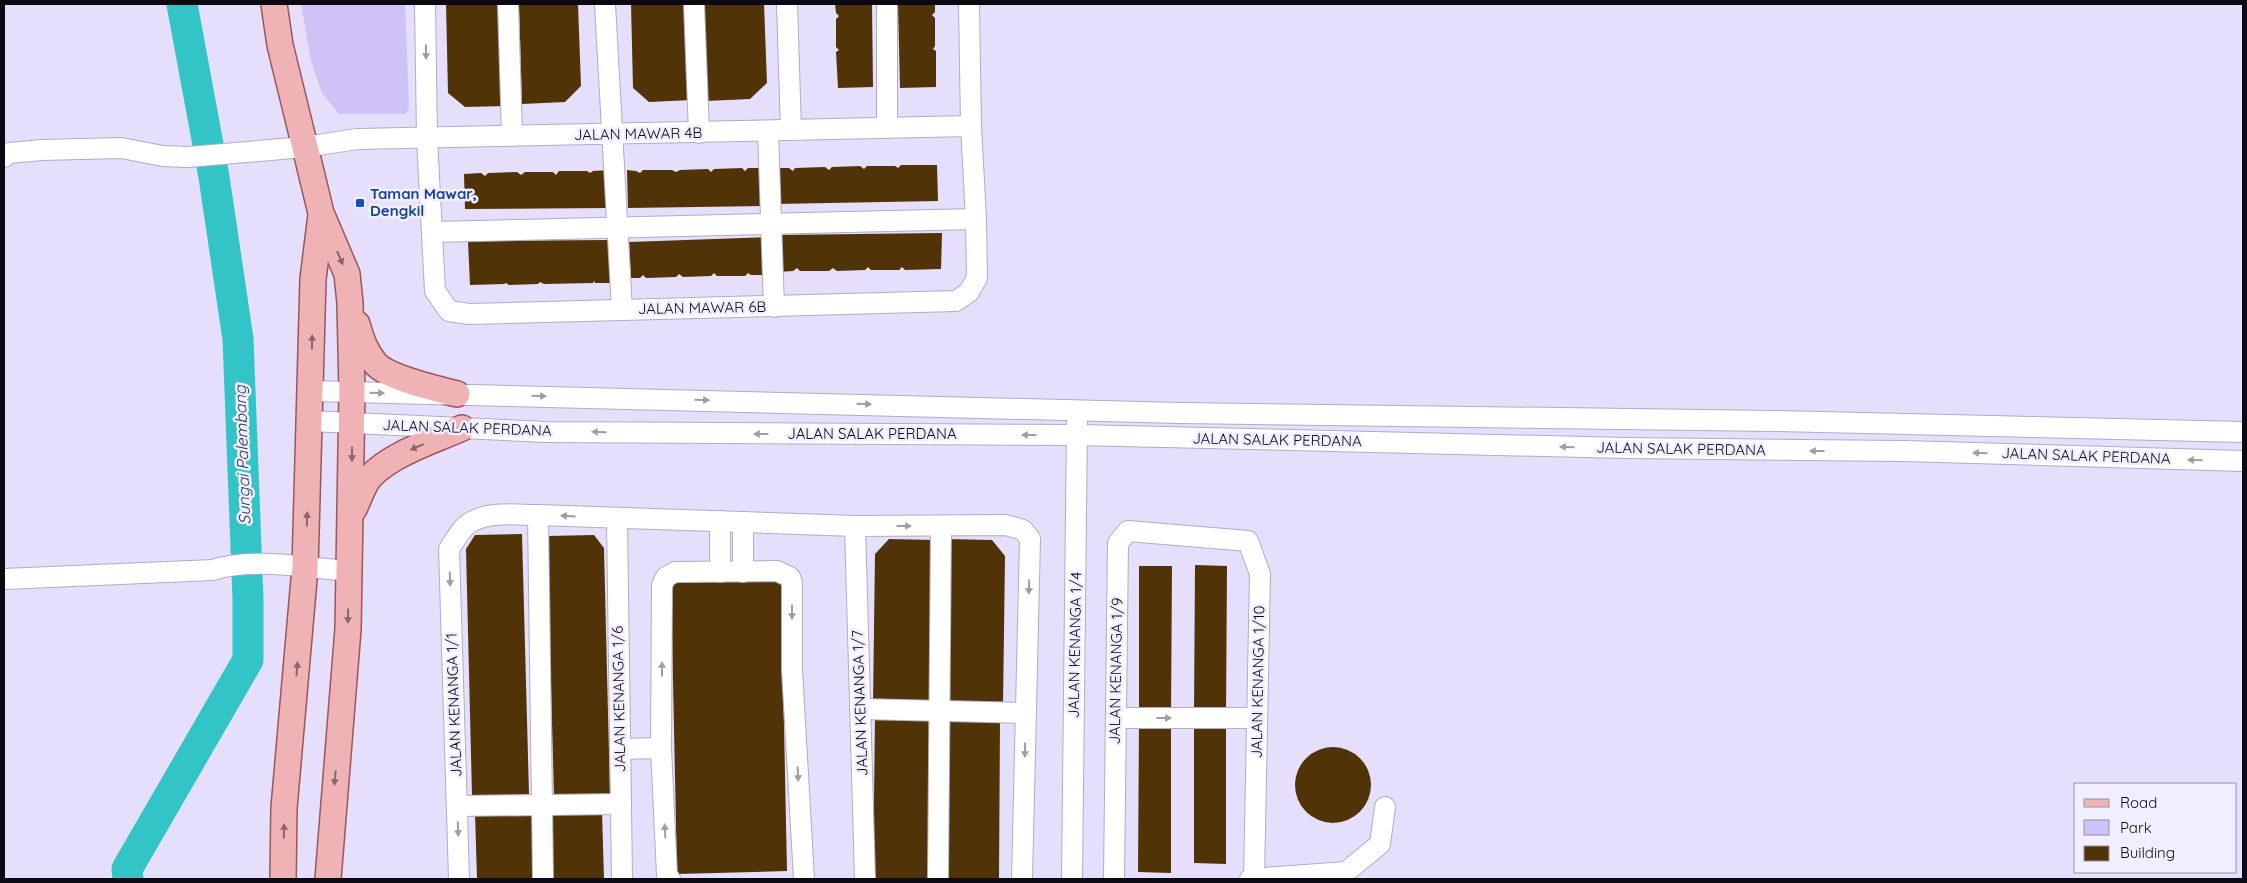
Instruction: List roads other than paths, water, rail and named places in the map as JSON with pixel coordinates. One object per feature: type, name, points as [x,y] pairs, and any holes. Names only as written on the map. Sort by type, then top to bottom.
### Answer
[{"type":"main road","points":[[274,4],[280,45],[305,148],[322,213],[347,274],[350,303],[352,423],[348,629],[328,879]]},
{"type":"main road","points":[[283,879],[284,808],[305,574],[313,278],[322,213]]},
{"type":"main road","points":[[350,303],[364,347],[376,364],[399,377],[457,394]]},
{"type":"main road","points":[[351,516],[369,478],[384,466],[409,450],[462,428]]},
{"type":"street","points":[[425,4],[427,138],[432,232],[618,226],[976,220],[971,126],[969,4]]},
{"type":"street","points":[[508,4],[512,136]]},
{"type":"street","points":[[605,4],[622,310]]},
{"type":"street","points":[[694,4],[699,133]]},
{"type":"street","points":[[787,4],[791,130]]},
{"type":"street","points":[[887,4],[887,128]]},
{"type":"street","name":"JALAN MAWAR 4B","points":[[4,157],[9,153],[121,148],[163,156],[223,155],[305,148],[357,139],[971,126]]},
{"type":"street","points":[[768,131],[774,307]]},
{"type":"street","name":"JALAN MAWAR 6B","points":[[432,232],[435,291],[449,311],[468,314],[956,301],[969,292],[977,278],[976,220]]},
{"type":"street","name":"JALAN SALAK PERDANA","points":[[310,391],[1077,410],[1775,421],[2243,432]]},
{"type":"street","name":"JALAN KENANGA 1/4","points":[[1072,879],[1077,410]]},
{"type":"street","name":"JALAN SALAK PERDANA","points":[[310,421],[555,432],[1077,435],[1776,451],[1904,451],[2243,461]]},
{"type":"street","points":[[1775,421],[1776,451]]},
{"type":"street","name":"JALAN KENANGA 1/1","points":[[459,879],[449,549],[459,534],[471,522],[491,515],[538,515]]},
{"type":"street","points":[[543,879],[538,515],[855,526],[1006,525],[1023,530],[1030,539],[1022,879]]},
{"type":"street","name":"JALAN KENANGA 1/6","points":[[617,519],[622,879]]},
{"type":"street","points":[[720,521],[720,572]]},
{"type":"street","points":[[742,522],[743,572]]},
{"type":"street","name":"JALAN KENANGA 1/7","points":[[855,526],[865,879]]},
{"type":"street","points":[[938,879],[941,526]]},
{"type":"street","name":"JALAN KENANGA 1/9","points":[[1114,879],[1118,543],[1128,531],[1193,537]]},
{"type":"street","name":"JALAN KENANGA 1/10","points":[[1193,537],[1248,541],[1260,574],[1252,879]]},
{"type":"street","points":[[4,580],[223,570],[349,578]]},
{"type":"street","points":[[670,879],[668,875],[661,748],[662,585],[666,577],[675,572],[778,572],[790,577],[792,584],[792,670],[804,879]]},
{"type":"street","points":[[860,709],[1026,713]]},
{"type":"street","points":[[1116,718],[1257,718]]},
{"type":"street","points":[[620,749],[661,748]]},
{"type":"street","points":[[457,806],[621,804]]},
{"type":"street","points":[[1252,879],[1346,872],[1380,844],[1385,807]]},
{"type":"waterway","name":"Sungai Palembang","points":[[128,879],[127,869],[248,660],[248,599],[238,339],[214,177],[182,4]]},
{"type":"place","name":"Taman Mawar, Dengkil","points":[[360,203]]}]
